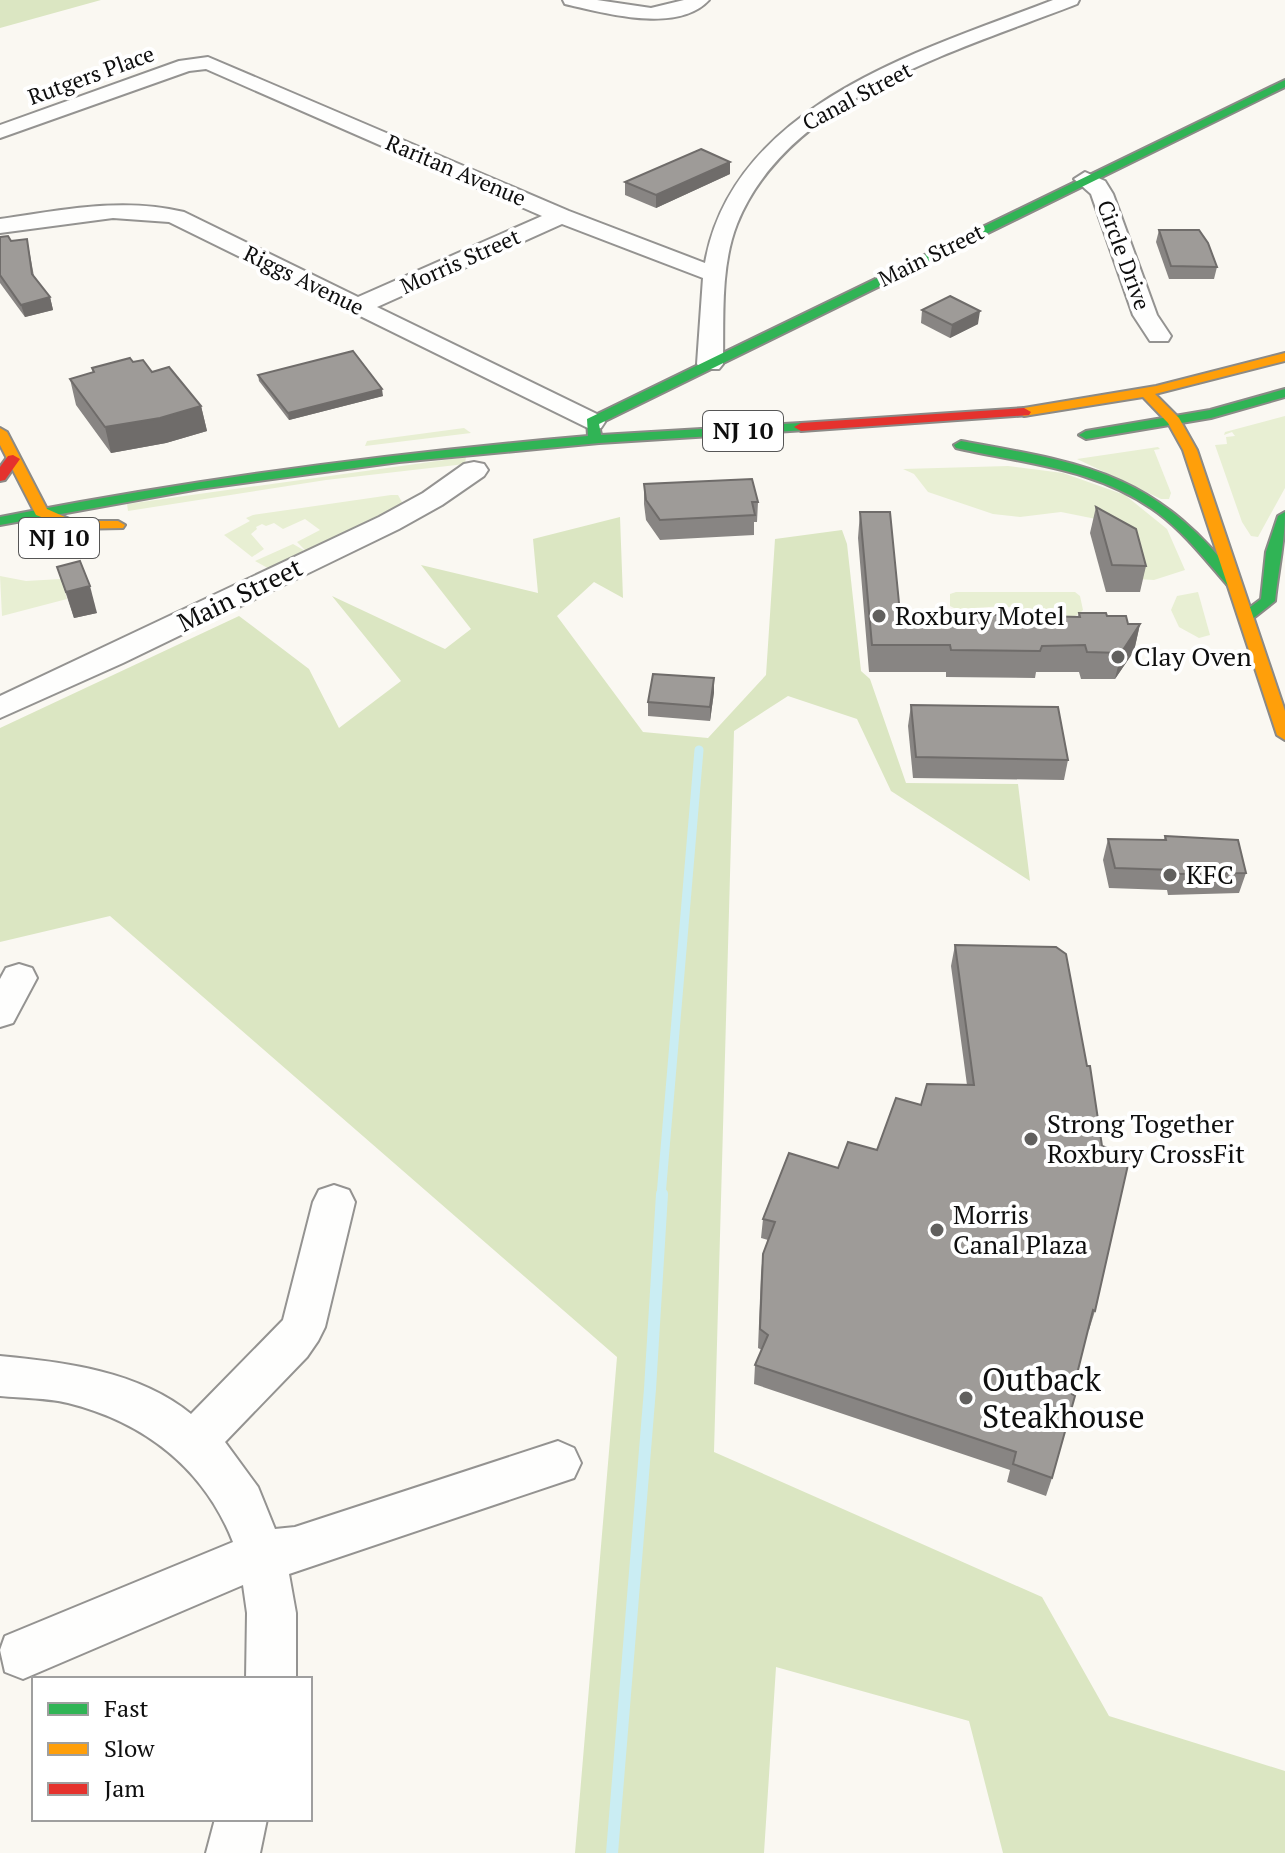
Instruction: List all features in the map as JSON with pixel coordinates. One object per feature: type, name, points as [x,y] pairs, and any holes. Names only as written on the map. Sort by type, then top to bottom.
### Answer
[{"type":"main road","name":"Main Street","points":[[593,430],[710,364],[1285,83]]},
{"type":"main road","points":[[1285,357],[1148,394],[1174,421],[1190,450],[1285,735]]},
{"type":"main road","points":[[1064,437],[1174,421],[1285,393]]},
{"type":"main road","name":"NJ 10","points":[[0,521],[199,482],[308,465],[488,446],[593,430],[970,420],[1062,409],[1148,394]]},
{"type":"main road","points":[[0,432],[41,512],[39,521],[29,527],[0,535]]},
{"type":"main road","points":[[1036,440],[955,445],[1079,470],[1126,488],[1172,517],[1235,585]]},
{"type":"main road","points":[[0,477],[13,459]]},
{"type":"main road","points":[[443,474],[481,470]]},
{"type":"main road","name":"NJ 10","points":[[41,512],[72,525],[125,524],[56,539]]},
{"type":"main road","points":[[1246,617],[1268,601],[1273,552],[1285,516]]},
{"type":"street","points":[[572,0],[656,14],[673,12],[700,0]]},
{"type":"street","name":"Canal Street","points":[[710,364],[715,275],[725,225],[735,202],[781,142],[809,118],[929,57],[1070,0]]},
{"type":"street","name":"Raritan Avenue","points":[[199,62],[208,63],[561,216],[715,275]]},
{"type":"street","name":"Rutgers Place","points":[[0,132],[199,62]]},
{"type":"street","name":"Circle Drive","points":[[1085,179],[1097,186],[1102,194],[1145,315],[1159,336]]},
{"type":"street","name":"Riggs Avenue","points":[[0,226],[130,211],[162,212],[359,306],[593,430]]},
{"type":"street","name":"Morris Street","points":[[359,306],[561,216]]},
{"type":"street","name":"Main Street","points":[[0,708],[174,629],[390,522],[481,470]]},
{"type":"street","points":[[0,1013],[19,978]]},
{"type":"street","points":[[194,1442],[292,1343],[303,1327],[334,1202]]},
{"type":"street","points":[[0,1376],[83,1384],[133,1401],[194,1442],[235,1489],[262,1553],[274,1639],[271,1677]]},
{"type":"street","points":[[23,1654],[262,1553],[295,1550],[558,1463]]},
{"type":"street","points":[[233,1853],[241,1821]]},
{"type":"green space","points":[[0,0],[101,0],[0,28]]},
{"type":"green space","points":[[1285,416],[1285,488],[1258,537],[1251,536],[1242,522],[1215,445],[1227,444],[1226,437],[1235,436],[1232,432],[1224,435],[1225,432]]},
{"type":"green space","points":[[464,428],[471,433],[365,446],[367,441]]},
{"type":"green space","points":[[1160,449],[1154,450],[1171,493],[1169,499],[1161,499],[1077,459]]},
{"type":"green space","points":[[466,457],[465,464],[326,480],[128,511],[127,504]]},
{"type":"green space","points":[[1008,466],[1063,473],[1125,495],[1167,529],[1185,570],[1154,580],[1136,579],[1106,521],[1061,512],[1020,517],[993,514],[928,492],[914,474],[903,469]]},
{"type":"green space","points":[[398,495],[403,504],[273,571],[255,561],[293,544],[307,552],[297,542],[320,530],[305,519],[283,529],[274,523],[262,524],[251,534],[264,549],[252,557],[224,535],[250,521],[246,518],[253,515]]},
{"type":"green space","points":[[620,517],[623,598],[594,582],[557,616],[643,732],[708,738],[766,675],[775,539],[842,530],[847,544],[861,671],[870,679],[906,783],[1018,784],[1030,881],[891,791],[857,719],[788,696],[734,731],[714,1452],[1042,1597],[1109,1716],[1285,1771],[1285,1853],[1003,1853],[969,1721],[776,1667],[764,1853],[575,1853],[617,1357],[110,916],[0,942],[0,728],[239,616],[309,669],[339,728],[401,681],[332,596],[445,649],[471,629],[421,565],[538,593],[533,539]]},
{"type":"green space","points":[[0,576],[26,581],[61,579],[67,599],[2,616]]},
{"type":"green space","points":[[1075,592],[1080,596],[1083,610],[1070,618],[1062,618],[1014,608],[956,609],[950,606],[950,594]]},
{"type":"green space","points":[[1198,592],[1210,635],[1199,638],[1179,627],[1171,610],[1177,596]]},
{"type":"building","points":[[701,149],[730,162],[656,195],[625,182]]},
{"type":"building","points":[[1159,230],[1199,230],[1208,243],[1217,267],[1171,266]]},
{"type":"building","points":[[8,236],[11,241],[27,239],[32,274],[50,297],[21,305],[0,275],[0,237]]},
{"type":"building","points":[[950,296],[980,311],[952,325],[922,310]]},
{"type":"building","points":[[353,351],[382,389],[288,413],[258,375]]},
{"type":"building","points":[[130,358],[133,362],[143,360],[152,372],[169,367],[201,406],[160,418],[105,427],[70,379],[94,372],[92,368]]},
{"type":"building","points":[[752,479],[758,502],[752,502],[755,515],[660,520],[646,500],[644,484]]},
{"type":"building","points":[[1096,507],[1136,529],[1146,566],[1112,565]]},
{"type":"building","points":[[860,512],[890,512],[900,613],[1080,617],[1079,613],[1106,613],[1107,616],[1126,616],[1128,624],[1140,624],[1121,653],[1087,652],[1085,645],[1042,646],[1040,651],[951,650],[950,645],[872,645]]},
{"type":"building","points":[[80,561],[90,586],[66,592],[57,567]]},
{"type":"building","points":[[653,674],[714,678],[710,707],[648,702]]},
{"type":"building","points":[[911,705],[1058,707],[1068,760],[916,757]]},
{"type":"building","points":[[1165,836],[1238,840],[1246,873],[1175,874],[1174,870],[1115,868],[1108,839],[1166,840]]},
{"type":"building","name":"Morris Canal Plaza","points":[[955,945],[1056,947],[1066,954],[1087,1066],[1090,1066],[1102,1146],[1130,1156],[1095,1311],[1072,1394],[1075,1396],[1052,1478],[1013,1464],[1016,1452],[755,1365],[768,1335],[760,1329],[763,1254],[775,1222],[763,1219],[789,1153],[838,1168],[848,1142],[877,1150],[896,1098],[921,1105],[927,1084],[974,1085]]},
{"type":"waterway","points":[[661,1196],[699,750]]},
{"type":"waterway","points":[[612,1853],[650,1389],[662,1194]]},
{"type":"traffic: fast","points":[[595,438],[592,422],[1285,83]]},
{"type":"traffic: fast","points":[[1086,435],[1211,414],[1285,393]]},
{"type":"traffic: fast","points":[[0,521],[199,485],[399,458],[599,439],[801,427]]},
{"type":"traffic: fast","points":[[961,445],[1040,459],[1092,473],[1141,495],[1173,518],[1235,585]]},
{"type":"traffic: fast","points":[[1246,617],[1268,601],[1273,552],[1285,516]]},
{"type":"traffic: slow","points":[[1024,412],[1156,390],[1285,357]]},
{"type":"traffic: slow","points":[[1148,394],[1174,421],[1190,450],[1285,735]]},
{"type":"traffic: slow","points":[[0,432],[41,512],[72,525],[118,525]]},
{"type":"traffic: jam","points":[[801,427],[1024,412]]},
{"type":"traffic: jam","points":[[0,477],[13,459]]},
{"type":"place","name":"Roxbury Motel","points":[[879,616]]},
{"type":"place","name":"Clay Oven","points":[[1118,657]]},
{"type":"place","name":"KFC","points":[[1170,875]]},
{"type":"place","name":"Strong Together Roxbury CrossFit","points":[[1031,1139]]},
{"type":"place","name":"Morris Canal Plaza","points":[[937,1230]]},
{"type":"place","name":"Outback Steakhouse","points":[[966,1398]]}]
